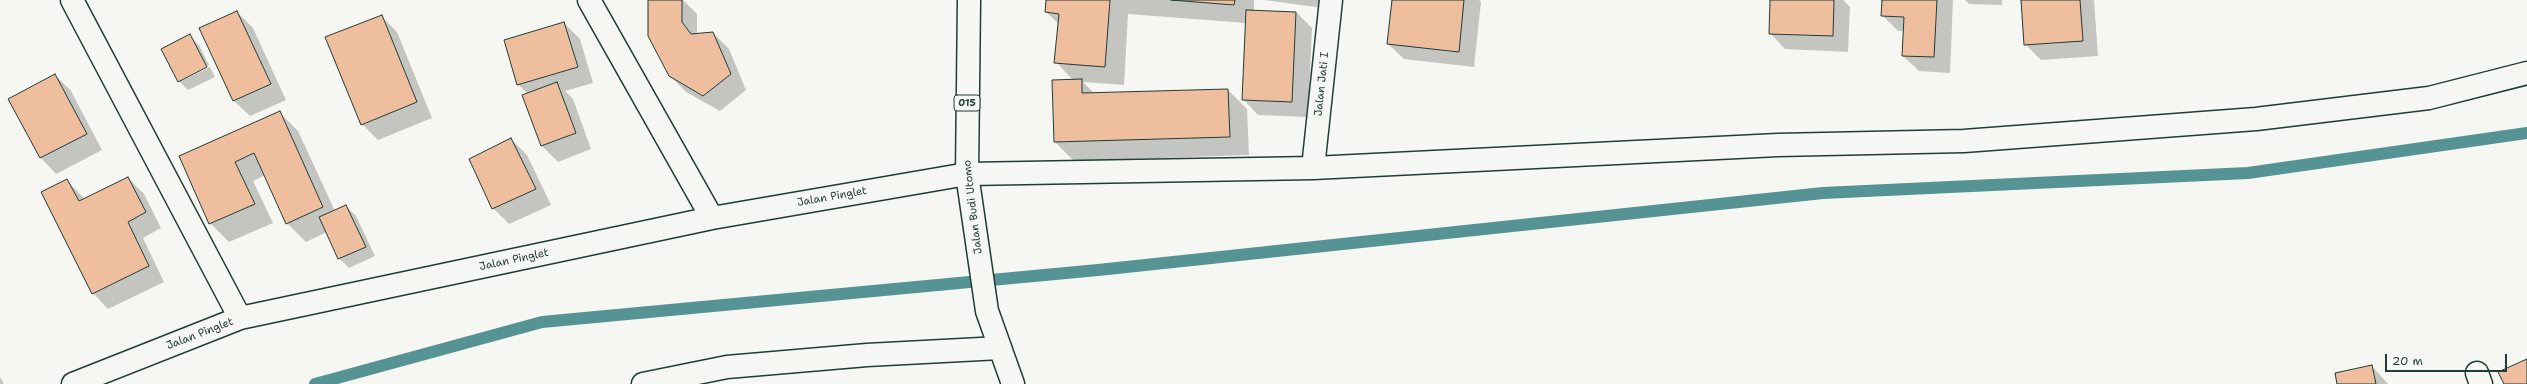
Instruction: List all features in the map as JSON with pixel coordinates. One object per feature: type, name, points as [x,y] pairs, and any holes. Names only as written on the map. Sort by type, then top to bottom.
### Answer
[{"type":"street","points":[[72,0],[240,318]]},
{"type":"street","points":[[589,0],[712,218]]},
{"type":"street","name":"Jalan Budi Utomo","points":[[969,0],[967,174],[987,311],[1013,384]]},
{"type":"street","name":"Jalan Jati I","points":[[1313,168],[1331,0]]},
{"type":"street","name":"Jalan Pinglet","points":[[73,384],[240,318],[712,218],[967,174],[1313,168],[1770,145],[1964,141],[2256,119],[2429,98],[2527,73]]},
{"type":"street","points":[[643,384],[728,367],[867,355],[1000,348]]},
{"type":"building","points":[[648,0],[682,0],[682,22],[691,34],[713,32],[731,74],[703,96],[669,76],[648,36]]},
{"type":"building","points":[[1046,0],[1110,0],[1105,67],[1054,63],[1059,14],[1045,12]]},
{"type":"building","points":[[1171,0],[1235,0],[1234,5]]},
{"type":"building","points":[[1392,0],[1464,0],[1459,52],[1387,44]]},
{"type":"building","points":[[1770,0],[1834,0],[1833,36],[1769,34]]},
{"type":"building","points":[[1882,0],[1937,0],[1934,57],[1902,56],[1904,17],[1881,16]]},
{"type":"building","points":[[2021,0],[2080,0],[2083,41],[2024,45]]},
{"type":"building","points":[[1246,10],[1296,12],[1292,102],[1242,100]]},
{"type":"building","points":[[237,11],[271,84],[233,101],[199,28]]},
{"type":"building","points":[[382,15],[417,102],[361,125],[325,37]]},
{"type":"building","points":[[564,22],[578,67],[517,85],[504,40]]},
{"type":"building","points":[[190,34],[207,67],[178,82],[161,49]]},
{"type":"building","points":[[55,74],[87,134],[40,158],[8,99]]},
{"type":"building","points":[[1082,79],[1082,93],[1228,89],[1230,137],[1054,142],[1052,80]]},
{"type":"building","points":[[557,82],[576,133],[541,146],[522,95]]},
{"type":"building","points":[[280,111],[323,207],[286,224],[254,153],[235,162],[255,204],[209,224],[179,156]]},
{"type":"building","points":[[511,138],[536,189],[492,209],[469,159]]},
{"type":"building","points":[[128,177],[146,212],[128,222],[149,266],[92,294],[41,192],[67,179],[79,201]]},
{"type":"building","points":[[346,205],[366,247],[338,259],[319,217]]},
{"type":"building","points":[[2527,359],[2527,384],[2504,384],[2498,372]]},
{"type":"building","points":[[2372,365],[2376,384],[2337,384],[2335,373]]},
{"type":"waterway","points":[[315,384],[542,322],[1098,270],[1823,193],[2248,173],[2527,133]]}]
